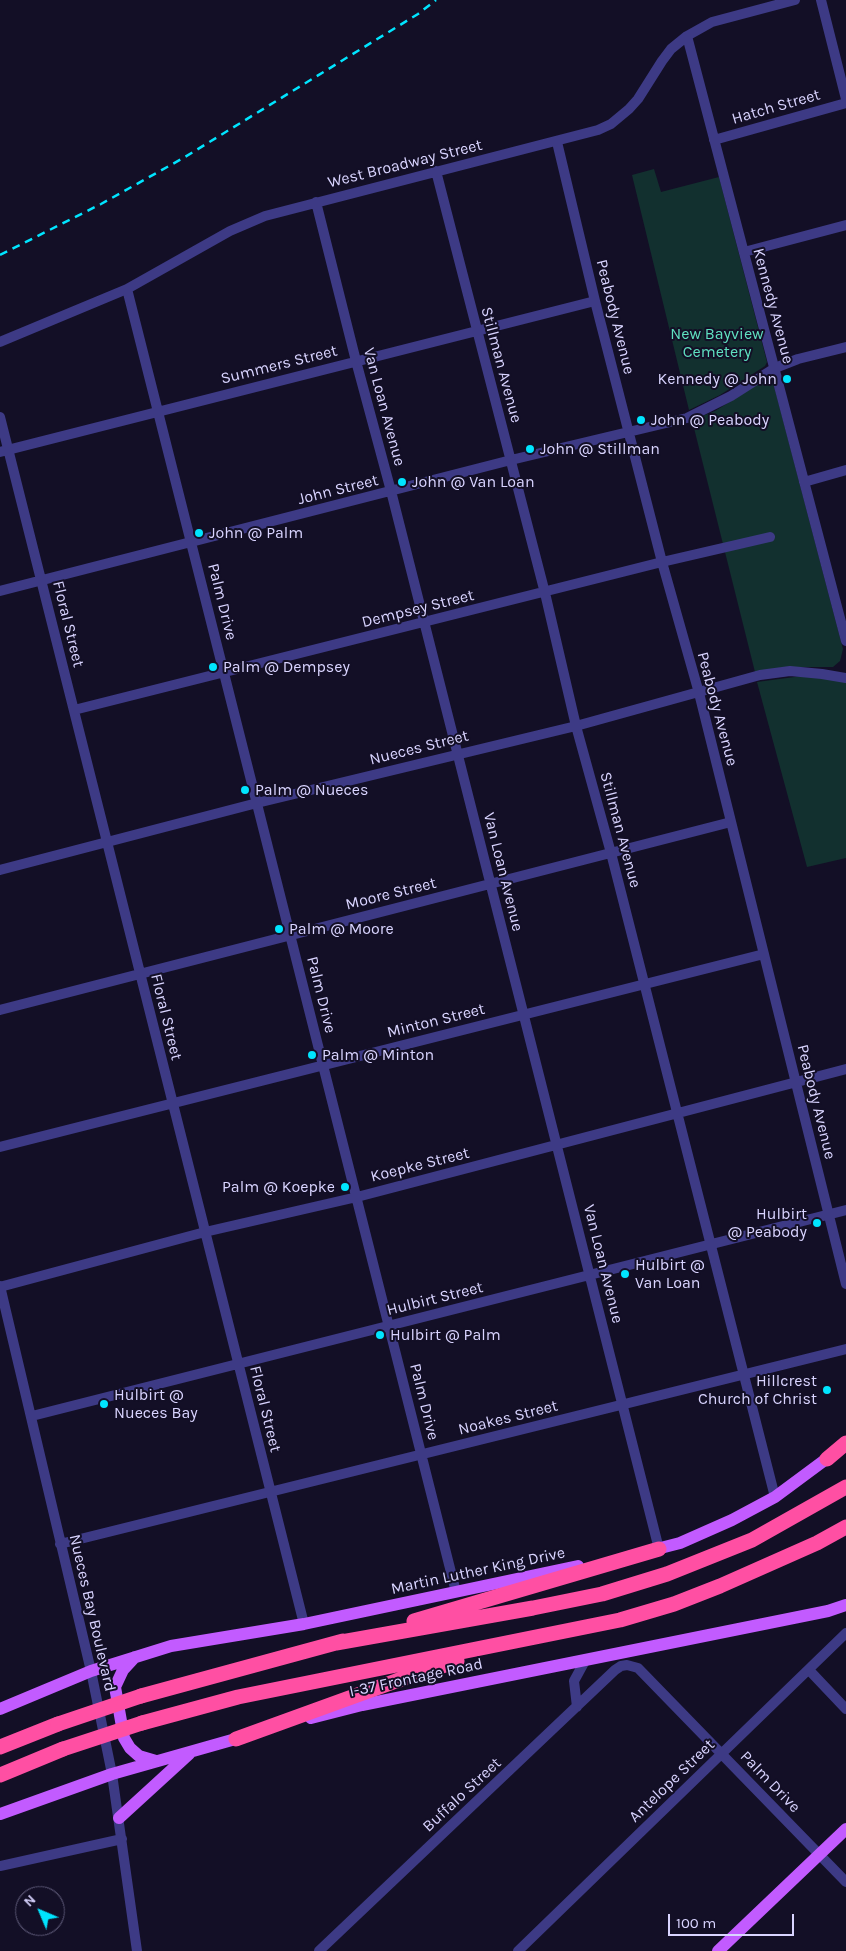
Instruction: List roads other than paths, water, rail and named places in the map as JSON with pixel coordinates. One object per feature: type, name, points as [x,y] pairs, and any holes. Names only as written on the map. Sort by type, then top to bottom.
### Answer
[{"type":"highway","points":[[826,1459],[846,1443]]},
{"type":"highway","points":[[336,1644],[602,1594],[657,1577],[752,1540],[846,1487]]},
{"type":"highway","points":[[0,1775],[63,1749],[142,1723],[238,1697],[620,1620],[674,1604],[720,1586],[816,1543],[846,1527]]},
{"type":"highway","points":[[0,1747],[58,1724],[141,1696],[336,1644],[659,1549]]},
{"type":"highway","points":[[236,1739],[446,1664],[577,1629]]},
{"type":"main road","name":"Martin Luther King Drive","points":[[91,1670],[171,1646],[304,1624],[659,1549],[698,1536],[775,1497],[826,1459]]},
{"type":"main road","name":"I-37 Frontage Road","points":[[0,1814],[112,1774],[362,1705],[828,1611],[846,1605]]},
{"type":"main road","points":[[135,1657],[123,1670],[115,1687],[124,1738],[130,1748],[139,1756],[157,1762]]},
{"type":"main road","points":[[0,1708],[91,1670]]},
{"type":"main road","points":[[119,1818],[192,1751]]},
{"type":"main road","points":[[718,1951],[846,1829]]},
{"type":"street","name":"West Broadway Street","points":[[0,342],[127,289],[230,232],[265,216],[598,130],[611,124],[629,109],[638,99],[662,60],[671,49],[687,36],[712,22],[795,0]]},
{"type":"street","points":[[820,0],[846,99]]},
{"type":"street","name":"Kennedy Avenue","points":[[687,36],[846,641]]},
{"type":"street","name":"Hatch Street","points":[[714,140],[846,103]]},
{"type":"street","name":"Peabody Avenue","points":[[557,142],[595,301],[662,562],[699,693],[846,1284]]},
{"type":"street","name":"Stillman Avenue","points":[[436,172],[545,593],[576,726],[611,853],[775,1497]]},
{"type":"street","name":"Van Loan Avenue","points":[[316,202],[659,1549]]},
{"type":"street","points":[[744,252],[846,224]]},
{"type":"street","name":"Palm Drive","points":[[127,289],[456,1592]]},
{"type":"street","name":"Summers Street","points":[[4,450],[595,301]]},
{"type":"street","name":"John Street","points":[[0,591],[511,460],[687,418],[731,396],[775,368],[798,359],[846,346]]},
{"type":"street","name":"Floral Street","points":[[0,417],[4,450],[41,580],[304,1624]]},
{"type":"street","points":[[804,482],[846,470]]},
{"type":"street","name":"Dempsey Street","points":[[74,710],[545,593],[662,562],[770,537]]},
{"type":"street","name":"Nueces Street","points":[[0,870],[257,803],[576,726],[760,675],[790,671],[846,678]]},
{"type":"street","name":"Moore Street","points":[[0,1010],[731,822]]},
{"type":"street","name":"Minton Street","points":[[0,1147],[764,954]]},
{"type":"street","name":"Koepke Street","points":[[0,1286],[205,1232],[357,1197],[846,1069]]},
{"type":"street","name":"Hulbirt Street","points":[[32,1416],[846,1210]]},
{"type":"street","name":"Nueces Bay Boulevard","points":[[0,1286],[91,1670],[112,1774],[137,1951]]},
{"type":"street","name":"Noakes Street","points":[[60,1544],[846,1349]]},
{"type":"street","name":"Antelope Street","points":[[518,1951],[846,1633]]},
{"type":"street","points":[[577,1707],[574,1681],[586,1659]]},
{"type":"street","name":"Palm Drive","points":[[627,1665],[638,1668],[846,1882]]},
{"type":"street","name":"Buffalo Street","points":[[319,1951],[615,1670],[627,1665]]},
{"type":"street","points":[[549,1666],[562,1670],[574,1681]]},
{"type":"street","points":[[809,1670],[846,1709]]},
{"type":"street","points":[[0,1866],[122,1839]]},
{"type":"railway","points":[[0,255],[101,204],[185,157],[418,14],[436,0]]},
{"type":"place","name":"Kennedy @ John","points":[[787,379]]},
{"type":"place","name":"John @ Peabody","points":[[641,420]]},
{"type":"place","name":"John @ Stillman","points":[[530,449]]},
{"type":"place","name":"John @ Van Loan","points":[[402,482]]},
{"type":"place","name":"John @ Palm","points":[[199,533]]},
{"type":"place","name":"Palm @ Dempsey","points":[[213,667]]},
{"type":"place","name":"Palm @ Nueces","points":[[245,790]]},
{"type":"place","name":"Palm @ Moore","points":[[279,929]]},
{"type":"place","name":"Palm @ Minton","points":[[312,1055]]},
{"type":"place","name":"Palm @ Koepke","points":[[345,1187]]},
{"type":"place","name":"Hulbirt @ Peabody","points":[[817,1223]]},
{"type":"place","name":"Hulbirt @ Van Loan","points":[[625,1274]]},
{"type":"place","name":"Hulbirt @ Palm","points":[[380,1335]]},
{"type":"place","name":"Hillcrest Church of Christ","points":[[827,1390]]},
{"type":"place","name":"Hulbirt @ Nueces Bay","points":[[104,1404]]},
{"type":"park label","name":"New Bayview Cemetery","points":[[717,343]]}]
